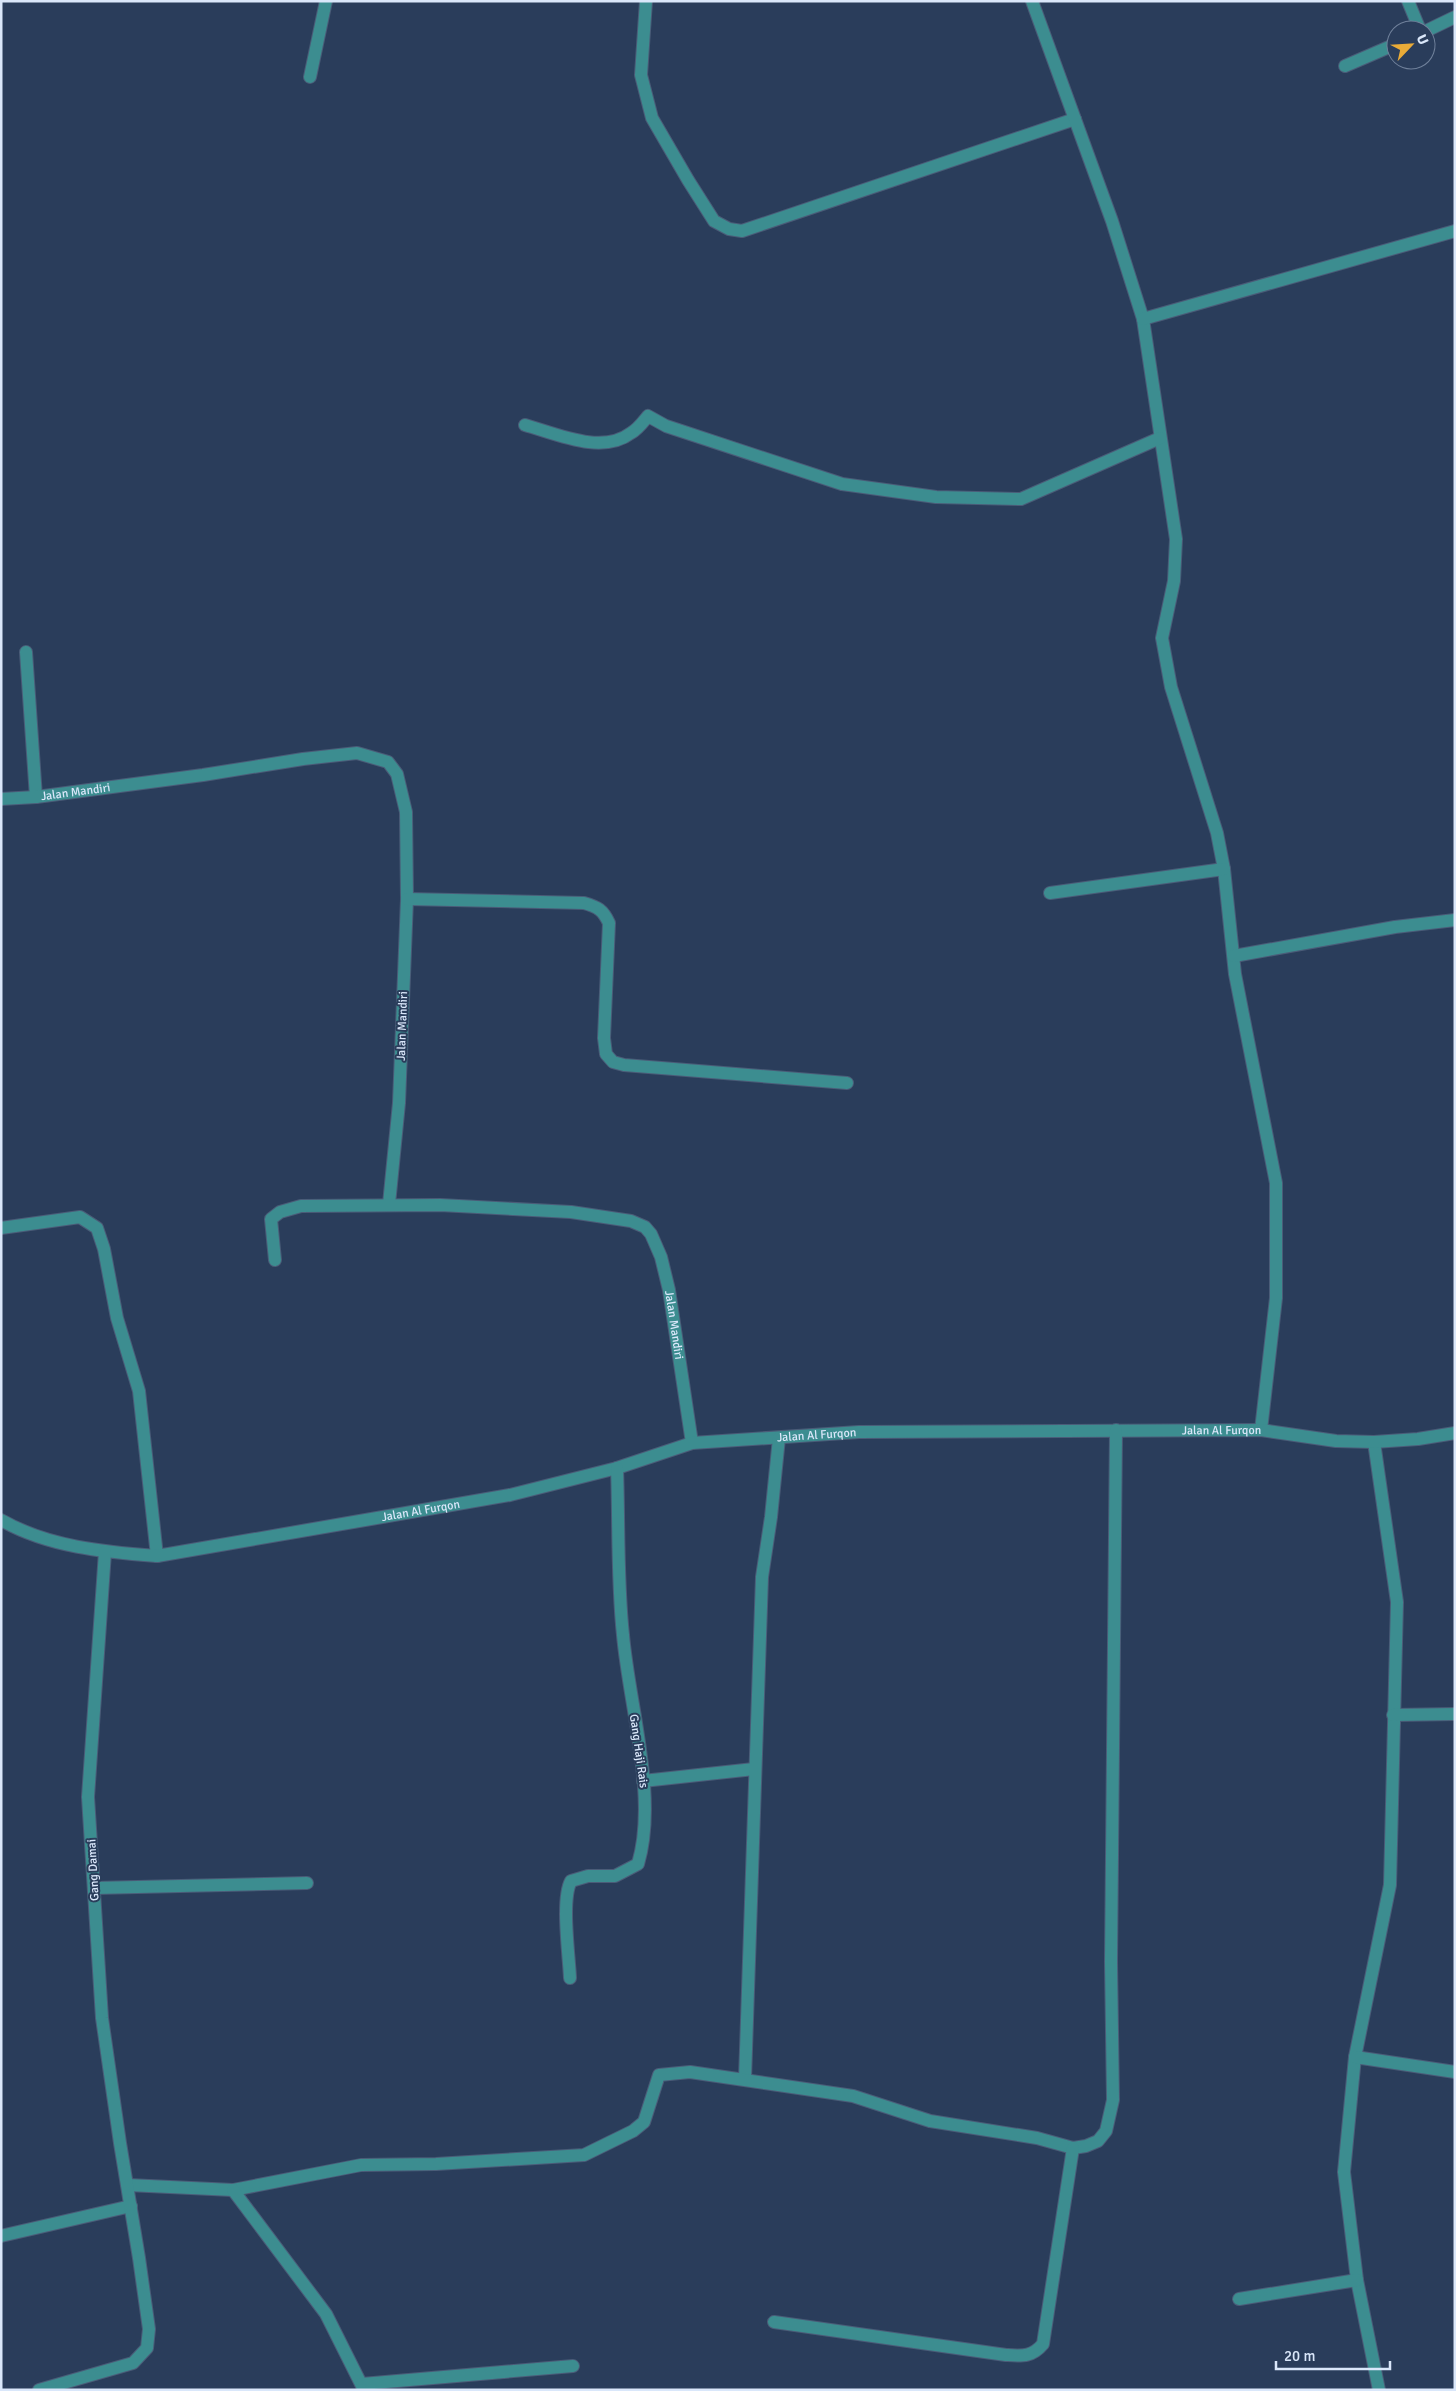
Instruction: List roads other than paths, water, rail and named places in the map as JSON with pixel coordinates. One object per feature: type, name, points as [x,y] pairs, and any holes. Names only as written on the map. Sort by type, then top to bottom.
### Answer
[{"type":"street","points":[[310,77],[326,1]]},
{"type":"street","points":[[646,1],[641,74],[652,118],[714,221],[729,229],[742,231],[1075,119]]},
{"type":"street","points":[[1032,1],[1112,221],[1143,319],[1176,539],[1174,581],[1162,638],[1171,687],[1217,833],[1224,869],[1235,974],[1276,1183],[1276,1298],[1262,1430]]},
{"type":"street","points":[[1408,1],[1416,20]]},
{"type":"street","points":[[1436,26],[1455,17]]},
{"type":"street","points":[[1345,66],[1386,48]]},
{"type":"street","points":[[1143,319],[1455,231]]},
{"type":"street","points":[[525,425],[599,444],[614,442],[632,433],[648,416],[666,426],[842,484],[936,497],[1011,499],[1021,499],[1160,438]]},
{"type":"street","points":[[26,652],[36,797]]},
{"type":"street","name":"Jalan Mandiri","points":[[1,799],[36,797],[356,753],[375,756],[388,762],[397,774],[406,812],[407,899],[399,1103],[389,1204],[571,1212],[631,1221],[645,1228],[651,1234],[661,1257],[669,1290],[692,1443]]},
{"type":"street","points":[[1050,893],[1224,869]]},
{"type":"street","points":[[407,899],[584,903],[596,906],[603,911],[609,923],[604,1038],[606,1054],[613,1062],[677,1070],[846,1083]]},
{"type":"street","points":[[1234,956],[1395,927],[1455,920]]},
{"type":"street","points":[[275,1260],[271,1219],[280,1212],[301,1206],[389,1204]]},
{"type":"street","points":[[1,1228],[80,1217],[97,1228],[104,1249],[116,1318],[139,1391],[157,1556]]},
{"type":"street","points":[[128,2185],[234,2190],[361,2165],[436,2164],[584,2155],[633,2131],[644,2122],[660,2075],[690,2072],[852,2096],[930,2121],[1037,2138],[1073,2148],[1086,2146],[1098,2141],[1106,2131],[1113,2100],[1111,1962],[1116,1430]]},
{"type":"street","name":"Jalan Al Furqon","points":[[1,1520],[45,1539],[105,1552],[157,1556],[510,1495],[617,1468],[692,1443],[859,1432],[1262,1430],[1336,1442],[1418,1440],[1455,1433]]},
{"type":"street","points":[[745,2079],[762,1577],[771,1517],[779,1438]]},
{"type":"street","points":[[1374,1442],[1396,1602],[1390,1885],[1355,2056],[1344,2172],[1357,2280],[1379,2390]]},
{"type":"street","name":"Gang Haji Rais","points":[[570,1978],[567,1888],[571,1881],[588,1876],[614,1876],[638,1864],[642,1849],[646,1804],[622,1634],[617,1468]]},
{"type":"street","name":"Gang Damai","points":[[39,2390],[133,2363],[148,2348],[149,2329],[102,2018],[88,1797],[105,1552]]},
{"type":"street","points":[[1394,1715],[1455,1714]]},
{"type":"street","points":[[643,1782],[754,1769]]},
{"type":"street","points":[[94,1888],[307,1883]]},
{"type":"street","points":[[1355,2056],[1455,2072]]},
{"type":"street","points":[[774,2322],[1006,2355],[1027,2356],[1034,2353],[1044,2344],[1073,2148]]},
{"type":"street","points":[[234,2190],[326,2314],[363,2387],[573,2366]]},
{"type":"street","points":[[1,2236],[131,2206]]},
{"type":"street","points":[[1239,2299],[1357,2280]]}]
